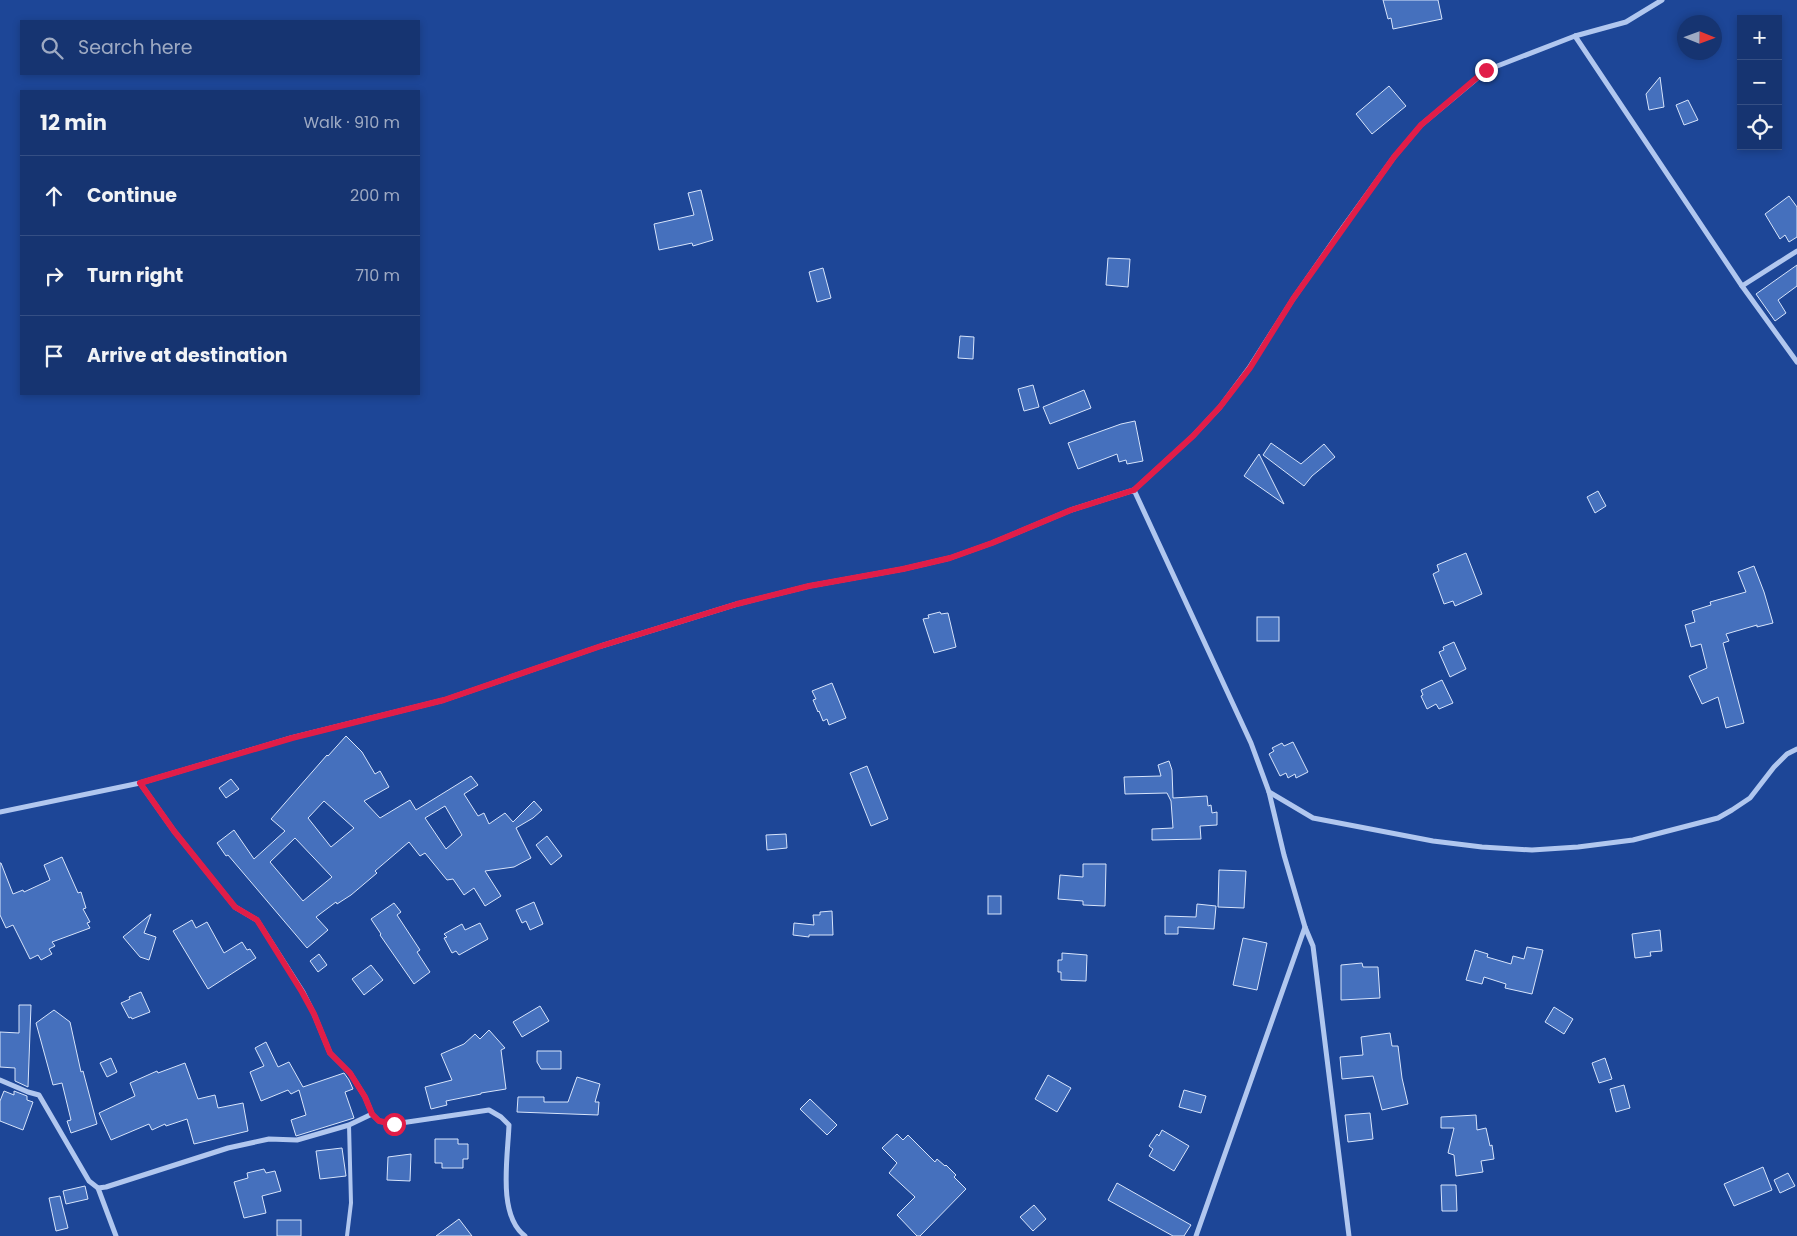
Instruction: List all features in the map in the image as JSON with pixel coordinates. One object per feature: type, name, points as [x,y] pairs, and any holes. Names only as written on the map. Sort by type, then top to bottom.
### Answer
[{"type":"street","points":[[0,812],[140,783],[292,738],[444,700],[601,646],[737,604],[809,586],[903,569],[950,558],[992,543],[1071,510],[1134,490],[1193,436],[1220,407],[1250,368],[1293,299],[1339,233],[1394,157],[1421,125],[1486,70],[1575,36],[1626,22],[1662,0]]},
{"type":"street","points":[[1575,36],[1742,286],[1797,362]]},
{"type":"street","points":[[1742,286],[1797,251]]},
{"type":"street","points":[[1134,490],[1251,743],[1269,792],[1284,855],[1305,927],[1314,946],[1349,1236]]},
{"type":"street","points":[[1269,792],[1314,818],[1433,842],[1532,850],[1578,847],[1633,840],[1718,818],[1750,798],[1774,767],[1787,754],[1797,748]]},
{"type":"street","points":[[140,783],[174,831],[235,907],[257,920],[302,992],[314,1014],[330,1053],[350,1073],[365,1097],[372,1114],[379,1121],[394,1124],[489,1110],[501,1117],[509,1125],[506,1193],[511,1216],[521,1233],[525,1236]]},
{"type":"street","points":[[1196,1236],[1305,927]]},
{"type":"street","points":[[0,1080],[39,1095],[89,1180],[98,1188],[116,1236]]},
{"type":"street","points":[[98,1188],[228,1148],[269,1139],[297,1140],[349,1125],[372,1114]]},
{"type":"lane","points":[[347,1236],[350,1203],[349,1125]]},
{"type":"building","points":[[1383,0],[1438,0],[1442,19],[1393,29],[1391,18],[1388,19]]},
{"type":"building","points":[[1660,77],[1664,107],[1649,110],[1646,94]]},
{"type":"building","points":[[1389,86],[1406,106],[1372,134],[1356,114]]},
{"type":"building","points":[[1688,100],[1698,120],[1684,125],[1676,105]]},
{"type":"building","points":[[701,190],[713,240],[693,246],[692,243],[659,250],[654,224],[694,215],[688,193]]},
{"type":"building","points":[[1789,196],[1797,207],[1797,237],[1789,242],[1785,235],[1780,239],[1765,214]]},
{"type":"building","points":[[1108,258],[1130,259],[1128,287],[1106,285]]},
{"type":"building","points":[[1797,265],[1797,286],[1778,300],[1786,313],[1775,321],[1756,294]]},
{"type":"building","points":[[823,268],[831,298],[817,302],[809,272]]},
{"type":"building","points":[[960,336],[974,337],[973,359],[958,358]]},
{"type":"building","points":[[1033,385],[1039,407],[1024,411],[1018,389]]},
{"type":"building","points":[[1084,390],[1091,408],[1050,424],[1043,407]]},
{"type":"building","points":[[1135,421],[1143,461],[1127,464],[1126,460],[1119,462],[1117,454],[1078,469],[1068,443],[1121,424]]},
{"type":"building","points":[[1271,443],[1301,464],[1324,444],[1335,457],[1312,476],[1304,486],[1263,455]]},
{"type":"building","points":[[1259,454],[1284,504],[1244,476]]},
{"type":"building","points":[[1598,491],[1606,506],[1595,513],[1587,497]]},
{"type":"building","points":[[1466,553],[1482,594],[1455,606],[1453,601],[1444,604],[1433,574],[1439,571],[1437,565]]},
{"type":"building","points":[[1754,566],[1773,623],[1757,627],[1757,625],[1726,634],[1729,641],[1723,643],[1744,723],[1726,728],[1718,697],[1702,704],[1689,676],[1707,668],[1701,644],[1691,647],[1685,625],[1695,622],[1692,611],[1711,605],[1710,602],[1746,592],[1738,572]]},
{"type":"building","points":[[940,612],[941,614],[948,613],[956,647],[934,653],[923,619],[929,618],[928,615]]},
{"type":"building","points":[[1257,617],[1279,617],[1279,641],[1257,641]]},
{"type":"building","points":[[1454,642],[1466,669],[1450,677],[1439,652],[1444,650],[1443,647]]},
{"type":"building","points":[[1442,680],[1453,703],[1439,709],[1436,704],[1427,709],[1421,696],[1423,695],[1421,690]]},
{"type":"building","points":[[832,683],[846,718],[829,725],[827,719],[823,721],[818,712],[813,700],[816,699],[812,691]]},
{"type":"building","points":[[346,736],[362,752],[375,774],[380,771],[389,787],[364,801],[380,818],[410,800],[416,810],[471,776],[478,785],[464,794],[478,816],[484,813],[489,824],[505,813],[513,822],[534,801],[542,810],[516,828],[531,858],[514,867],[485,871],[501,896],[485,906],[474,888],[464,895],[453,879],[447,880],[425,853],[420,856],[409,842],[375,871],[377,873],[351,895],[337,904],[336,902],[316,917],[328,930],[307,948],[228,855],[226,856],[217,843],[234,830],[254,859],[285,831],[271,819]],"holes":[[[324,801],[354,828],[331,847],[308,818]],[[445,806],[462,835],[446,849],[425,818]],[[295,838],[332,877],[303,901],[270,862]]]},
{"type":"building","points":[[1293,742],[1308,772],[1296,778],[1295,774],[1288,778],[1286,773],[1280,776],[1269,754],[1274,751],[1272,748],[1282,743],[1284,746]]},
{"type":"building","points":[[1169,761],[1172,770],[1173,798],[1207,796],[1208,806],[1211,805],[1212,813],[1217,812],[1217,825],[1200,826],[1201,839],[1152,840],[1152,829],[1173,828],[1171,801],[1167,793],[1125,794],[1124,777],[1161,776],[1158,765]]},
{"type":"building","points":[[867,766],[888,819],[871,826],[850,773]]},
{"type":"building","points":[[231,779],[239,789],[226,798],[219,788]]},
{"type":"building","points":[[786,834],[787,848],[767,850],[766,835]]},
{"type":"building","points":[[547,836],[562,856],[551,865],[536,845]]},
{"type":"building","points":[[62,857],[78,893],[81,892],[86,908],[83,909],[90,922],[87,923],[90,928],[52,942],[55,946],[49,949],[52,954],[41,960],[38,955],[30,959],[13,925],[6,928],[0,915],[0,863],[13,894],[23,890],[24,892],[50,880],[44,865]]},
{"type":"building","points":[[1083,864],[1106,864],[1105,906],[1083,905],[1083,901],[1058,899],[1060,875],[1083,877]]},
{"type":"building","points":[[1219,870],[1246,871],[1244,908],[1218,907]]},
{"type":"building","points":[[988,896],[1001,896],[1001,914],[988,914]]},
{"type":"building","points":[[534,902],[543,924],[530,930],[526,921],[522,923],[516,910]]},
{"type":"building","points":[[394,903],[401,912],[397,915],[420,950],[417,952],[430,972],[414,984],[371,919]]},
{"type":"building","points":[[1197,904],[1216,906],[1214,929],[1178,927],[1178,934],[1165,934],[1165,916],[1196,917]]},
{"type":"building","points":[[832,911],[833,935],[809,935],[809,937],[793,935],[794,923],[814,925],[813,915]]},
{"type":"building","points":[[151,914],[144,933],[156,937],[149,960],[140,957],[123,937]]},
{"type":"building","points":[[192,920],[196,928],[207,922],[224,953],[242,942],[247,950],[250,949],[256,958],[208,989],[173,931]]},
{"type":"building","points":[[480,923],[488,939],[459,955],[456,951],[452,953],[444,938],[447,937],[444,934],[462,924],[465,930]]},
{"type":"building","points":[[1660,930],[1662,951],[1650,952],[1651,956],[1635,958],[1632,934]]},
{"type":"building","points":[[1243,938],[1267,943],[1257,990],[1233,985]]},
{"type":"building","points":[[1527,947],[1543,950],[1532,994],[1505,988],[1506,984],[1484,977],[1482,984],[1466,980],[1475,950],[1488,954],[1487,957],[1511,964],[1513,956],[1524,959]]},
{"type":"building","points":[[1062,953],[1087,955],[1086,981],[1061,980],[1061,972],[1058,972],[1058,960],[1062,960]]},
{"type":"building","points":[[319,954],[327,965],[318,972],[310,961]]},
{"type":"building","points":[[1362,963],[1363,967],[1378,967],[1380,998],[1341,1000],[1341,965]]},
{"type":"building","points":[[371,965],[383,980],[364,995],[352,979]]},
{"type":"building","points":[[141,992],[150,1012],[132,1019],[131,1017],[129,1018],[121,1003]]},
{"type":"building","points":[[19,1005],[31,1005],[28,1087],[15,1081],[15,1068],[0,1067],[0,1032],[19,1033]]},
{"type":"building","points":[[540,1006],[549,1021],[522,1037],[513,1022]]},
{"type":"building","points":[[1554,1007],[1573,1019],[1564,1034],[1545,1022]]},
{"type":"building","points":[[54,1010],[70,1022],[81,1072],[83,1071],[97,1124],[71,1133],[67,1121],[71,1120],[62,1083],[53,1085],[36,1023]]},
{"type":"building","points":[[489,1030],[505,1048],[501,1050],[506,1089],[446,1101],[447,1105],[431,1109],[425,1087],[452,1080],[441,1054],[464,1044],[475,1034],[480,1039]]},
{"type":"building","points":[[1390,1033],[1392,1046],[1398,1046],[1408,1104],[1382,1110],[1373,1076],[1342,1079],[1340,1057],[1363,1055],[1361,1037]]},
{"type":"building","points":[[266,1042],[278,1067],[289,1062],[303,1087],[344,1073],[353,1089],[345,1092],[354,1118],[296,1136],[291,1120],[306,1115],[299,1090],[291,1094],[288,1090],[261,1101],[250,1072],[264,1066],[255,1048]]},
{"type":"building","points":[[537,1051],[561,1051],[561,1069],[541,1069],[537,1062]]},
{"type":"building","points":[[111,1058],[117,1072],[107,1077],[100,1063]]},
{"type":"building","points":[[1605,1058],[1612,1079],[1599,1083],[1592,1063]]},
{"type":"building","points":[[185,1063],[198,1099],[215,1095],[218,1108],[243,1103],[248,1131],[194,1144],[187,1119],[166,1126],[165,1124],[152,1130],[149,1124],[111,1140],[99,1113],[135,1096],[130,1083],[157,1071],[158,1073]]},
{"type":"building","points":[[1048,1075],[1071,1088],[1057,1112],[1035,1099]]},
{"type":"building","points":[[577,1077],[600,1084],[595,1102],[599,1102],[598,1115],[517,1112],[518,1097],[544,1097],[544,1102],[568,1102]]},
{"type":"building","points":[[1624,1085],[1630,1108],[1616,1112],[1610,1089]]},
{"type":"building","points":[[1184,1090],[1206,1096],[1201,1113],[1179,1107]]},
{"type":"building","points":[[4,1091],[14,1095],[14,1091],[27,1096],[27,1100],[33,1102],[23,1130],[0,1121],[0,1101]]},
{"type":"building","points":[[810,1099],[837,1125],[827,1135],[800,1109]]},
{"type":"building","points":[[1370,1113],[1373,1139],[1348,1142],[1345,1115]]},
{"type":"building","points":[[1476,1115],[1477,1130],[1486,1128],[1490,1146],[1492,1145],[1494,1159],[1481,1161],[1483,1172],[1456,1176],[1454,1155],[1448,1153],[1454,1128],[1441,1128],[1441,1117]]},
{"type":"building","points":[[1162,1130],[1189,1146],[1174,1171],[1149,1156],[1153,1149],[1149,1146]]},
{"type":"building","points":[[897,1134],[903,1140],[908,1135],[935,1162],[937,1159],[946,1165],[956,1175],[954,1177],[966,1189],[920,1236],[917,1236],[897,1215],[915,1197],[889,1173],[897,1163],[882,1148]]},
{"type":"building","points":[[435,1139],[458,1139],[458,1144],[468,1144],[468,1159],[463,1159],[463,1168],[442,1168],[442,1163],[435,1163]]},
{"type":"building","points":[[342,1148],[346,1176],[320,1179],[316,1151]]},
{"type":"building","points":[[411,1154],[410,1181],[387,1180],[388,1157]]},
{"type":"building","points":[[1763,1167],[1772,1190],[1734,1206],[1724,1184]]},
{"type":"building","points":[[264,1169],[266,1173],[275,1171],[281,1191],[262,1196],[266,1213],[244,1218],[234,1182],[248,1178],[247,1173]]},
{"type":"building","points":[[1788,1173],[1795,1186],[1780,1193],[1774,1180]]},
{"type":"building","points":[[1117,1183],[1191,1225],[1184,1236],[1173,1236],[1108,1200]]},
{"type":"building","points":[[1441,1185],[1456,1185],[1457,1211],[1442,1211]]},
{"type":"building","points":[[85,1186],[88,1199],[66,1204],[63,1191]]},
{"type":"building","points":[[60,1196],[68,1228],[56,1231],[49,1198]]},
{"type":"building","points":[[1034,1205],[1046,1219],[1033,1231],[1020,1217]]},
{"type":"building","points":[[459,1219],[472,1236],[436,1236]]},
{"type":"building","points":[[277,1220],[301,1220],[301,1236],[277,1236]]},
{"type":"route","points":[[394,1124],[379,1121],[372,1114],[365,1097],[350,1073],[330,1053],[314,1014],[302,992],[272,941],[257,920],[235,907],[174,831],[140,783],[292,738],[444,700],[601,646],[737,604],[809,586],[903,569],[950,558],[992,543],[1071,510],[1134,490],[1193,436],[1220,407],[1250,368],[1293,299],[1394,157],[1421,125],[1486,70]]}]
